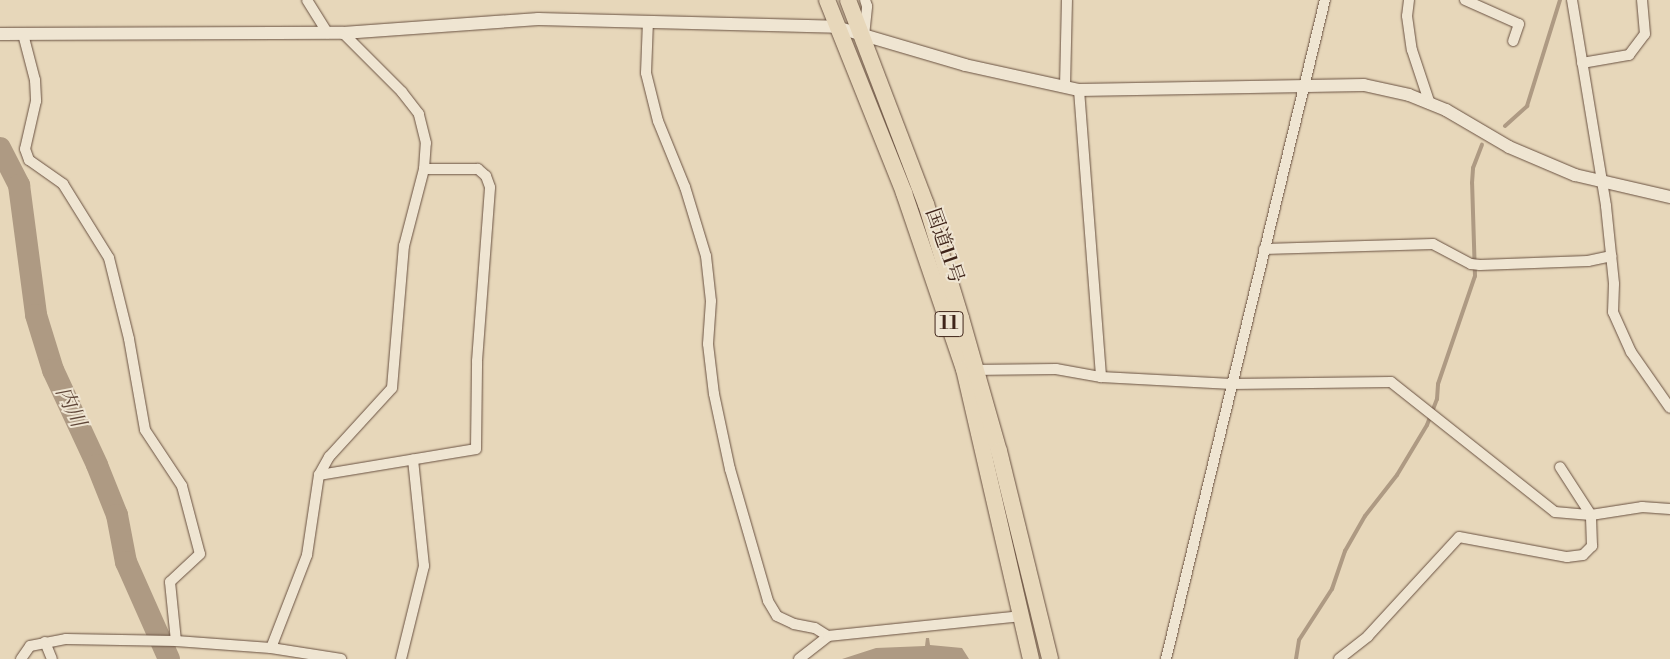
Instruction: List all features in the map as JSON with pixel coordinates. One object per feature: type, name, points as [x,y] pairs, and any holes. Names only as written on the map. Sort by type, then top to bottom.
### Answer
[{"type":"highway","name":"国道11号","points":[[827,0],[971,370],[1032,659]]},
{"type":"highway","name":"国道11号","points":[[848,0],[864,37],[926,204],[1050,659]]},
{"type":"street","points":[[307,0],[328,33]]},
{"type":"street","points":[[864,37],[867,6],[865,0]]},
{"type":"street","points":[[1065,87],[1067,0]]},
{"type":"street","points":[[1166,659],[1325,0]]},
{"type":"street","points":[[1409,0],[1407,16],[1412,50],[1430,104]]},
{"type":"street","points":[[1465,0],[1519,24],[1513,41]]},
{"type":"street","points":[[1572,0],[1603,184],[1611,256],[1613,312],[1618,328],[1650,380],[1670,408]]},
{"type":"street","points":[[1582,63],[1629,55],[1645,34],[1642,0]]},
{"type":"street","points":[[0,34],[328,33],[538,19],[836,26],[864,37],[965,65],[1079,90],[1304,85],[1364,86],[1409,95],[1430,104],[1517,151],[1603,184],[1670,196]]},
{"type":"street","points":[[648,21],[646,73],[658,121],[685,187],[706,256],[711,301],[708,344],[714,394],[730,469],[768,601],[776,616],[794,624],[815,628],[828,636]]},
{"type":"street","points":[[271,648],[307,555],[319,475],[329,457],[392,388],[404,246],[424,170],[426,143],[419,114],[402,92],[344,32]]},
{"type":"street","points":[[23,34],[35,80],[36,101],[25,149],[29,160],[63,184],[109,258],[130,339],[145,430],[182,486],[200,554],[170,582],[174,641]]},
{"type":"street","points":[[1079,90],[1101,377]]},
{"type":"street","points":[[319,475],[476,449],[477,361],[490,187],[486,176],[478,168],[424,170]]},
{"type":"street","points":[[1264,249],[1432,244],[1475,265],[1588,261],[1611,256]]},
{"type":"street","points":[[971,370],[1056,370],[1101,377],[1232,384],[1378,380],[1391,382],[1555,512],[1591,514],[1642,507],[1670,509]]},
{"type":"street","points":[[401,659],[424,566],[414,460]]},
{"type":"street","points":[[1339,659],[1368,636],[1459,537],[1567,557],[1583,555],[1592,546],[1591,514],[1560,467]]},
{"type":"street","points":[[799,659],[828,636],[1022,616]]},
{"type":"street","points":[[22,659],[30,646],[45,642],[139,641],[174,641],[271,648],[316,657],[341,659]]},
{"type":"street","points":[[45,642],[52,659]]},
{"type":"shaded area","points":[[926,638],[929,638],[930,645],[962,648],[969,659],[842,659],[876,648],[925,646]]},
{"type":"waterway","points":[[1505,126],[1527,106],[1560,0]]},
{"type":"waterway","points":[[1296,659],[1299,640],[1332,589],[1345,551],[1365,516],[1397,475],[1427,425],[1437,399],[1438,384],[1475,276],[1472,183],[1473,168],[1482,145]]},
{"type":"waterway","name":"内川","points":[[0,148],[19,185],[36,315],[53,370],[97,465],[117,515],[126,562],[169,659]]}]
